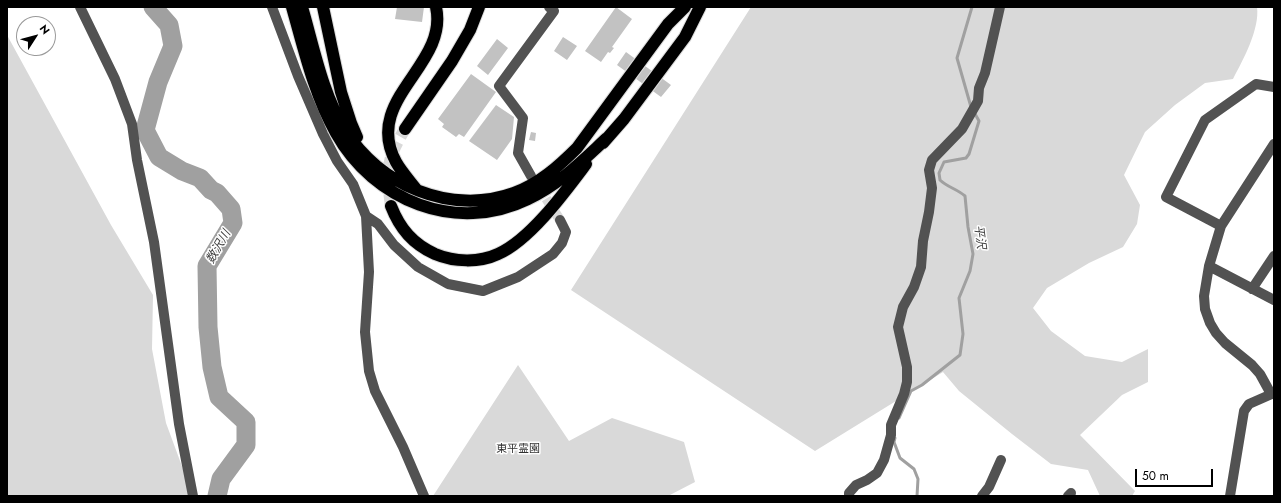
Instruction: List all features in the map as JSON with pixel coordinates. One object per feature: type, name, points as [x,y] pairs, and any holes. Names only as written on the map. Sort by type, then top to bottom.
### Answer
[{"type":"highway","points":[[292,7],[319,97],[336,133],[355,161],[367,174],[380,184],[406,199],[433,209],[464,213],[482,212],[514,205],[529,199],[552,185],[607,138]]},
{"type":"highway","points":[[302,7],[325,86],[335,111],[358,149],[383,172],[405,186],[446,198],[468,200],[491,199],[513,193],[530,185],[546,175],[577,148],[679,7]]},
{"type":"highway","points":[[323,7],[346,108],[356,135],[370,160]]},
{"type":"highway","points":[[418,191],[396,161],[389,142],[389,128],[391,113],[397,99],[432,46],[437,30],[438,16],[436,7]]},
{"type":"highway","points":[[404,129],[452,61],[470,30],[479,7]]},
{"type":"highway","points":[[668,24],[686,7]]},
{"type":"highway","points":[[685,37],[700,7]]},
{"type":"highway","points":[[391,206],[397,220],[410,238],[420,246],[442,257],[476,260],[498,254],[517,242],[536,224],[562,195],[624,119],[707,7]]},
{"type":"street","points":[[80,7],[115,79],[132,124],[137,160],[154,242],[179,424],[193,496]]},
{"type":"street","points":[[272,7],[298,76],[324,134],[337,161],[353,184],[366,216],[369,272],[366,332],[369,371],[375,391],[403,447],[424,496]]},
{"type":"street","points":[[531,176],[518,153],[523,118],[499,86],[554,11],[549,7]]},
{"type":"street","points":[[849,496],[849,493],[856,485],[877,473],[884,460],[891,436],[891,424],[907,382],[907,367],[898,327],[903,307],[914,287],[921,267],[923,242],[932,188],[929,170],[932,160],[962,129],[978,101],[979,88],[985,73],[1000,7]]},
{"type":"street","points":[[1220,226],[1166,197],[1205,120],[1256,84],[1274,87]]},
{"type":"street","points":[[1230,496],[1244,411],[1249,404],[1273,393],[1252,365],[1225,343],[1216,333],[1210,323],[1205,309],[1204,296],[1209,266],[1220,226],[1274,144]]},
{"type":"street","points":[[366,216],[378,224],[394,245],[418,267],[448,284],[483,291],[518,277],[553,254],[562,243],[566,232],[560,220]]},
{"type":"street","points":[[1252,289],[1274,256]]},
{"type":"street","points":[[1209,266],[1274,300]]},
{"type":"street","points":[[982,496],[989,487],[1002,460]]},
{"type":"green space","points":[[751,7],[1257,7],[1256,25],[1250,44],[1233,79],[1205,83],[1175,105],[1145,132],[1124,175],[1140,205],[1137,224],[1123,247],[1089,263],[1047,288],[1033,308],[1051,331],[1085,356],[1122,362],[1148,349],[1148,382],[1122,395],[1080,435],[1135,491],[1132,496],[1100,496],[1088,470],[1051,464],[959,391],[943,372],[815,451],[571,290]]},
{"type":"green space","points":[[7,35],[16,51],[16,56],[18,56],[111,225],[153,295],[152,349],[166,423],[193,496],[7,496]]},
{"type":"green space","name":"東平霊園","points":[[518,365],[569,441],[612,418],[684,442],[695,482],[668,496],[433,496]]},
{"type":"building","points":[[397,7],[424,7],[422,22],[395,19]]},
{"type":"building","points":[[616,7],[632,19],[612,47],[614,48],[610,53],[608,52],[601,62],[585,51]]},
{"type":"building","points":[[563,37],[577,46],[567,60],[554,51]]},
{"type":"building","points":[[497,39],[508,48],[488,75],[477,66]]},
{"type":"building","points":[[626,52],[671,85],[661,97],[617,65]]},
{"type":"building","points":[[471,74],[496,92],[464,137],[459,134],[456,137],[442,127],[444,124],[438,119]]},
{"type":"building","points":[[496,105],[514,117],[512,139],[497,160],[469,141]]},
{"type":"building","points":[[531,132],[536,133],[535,141],[529,140]]},
{"type":"waterway","name":"数沢川","points":[[153,7],[169,25],[173,46],[158,82],[145,130],[159,157],[182,171],[200,178],[211,190],[217,193],[231,209],[233,223],[207,266],[208,327],[212,367],[219,397],[246,422],[246,445],[221,479],[217,496]]},
{"type":"waterway","name":"平沢","points":[[971,107],[957,58],[972,7]]},
{"type":"waterway","name":"平沢","points":[[899,418],[911,391],[922,385],[960,355],[963,334],[959,298],[970,271],[973,254],[968,227],[965,196],[940,180],[939,173],[944,162],[966,158],[969,154],[979,121],[974,112]]},
{"type":"waterway","name":"平沢","points":[[895,438],[894,442],[900,458],[914,469],[918,479],[917,496]]},
{"type":"tunnel","points":[[391,206],[388,184],[389,166],[394,149],[405,129]]},
{"type":"tunnel","points":[[538,186],[560,220]]}]
